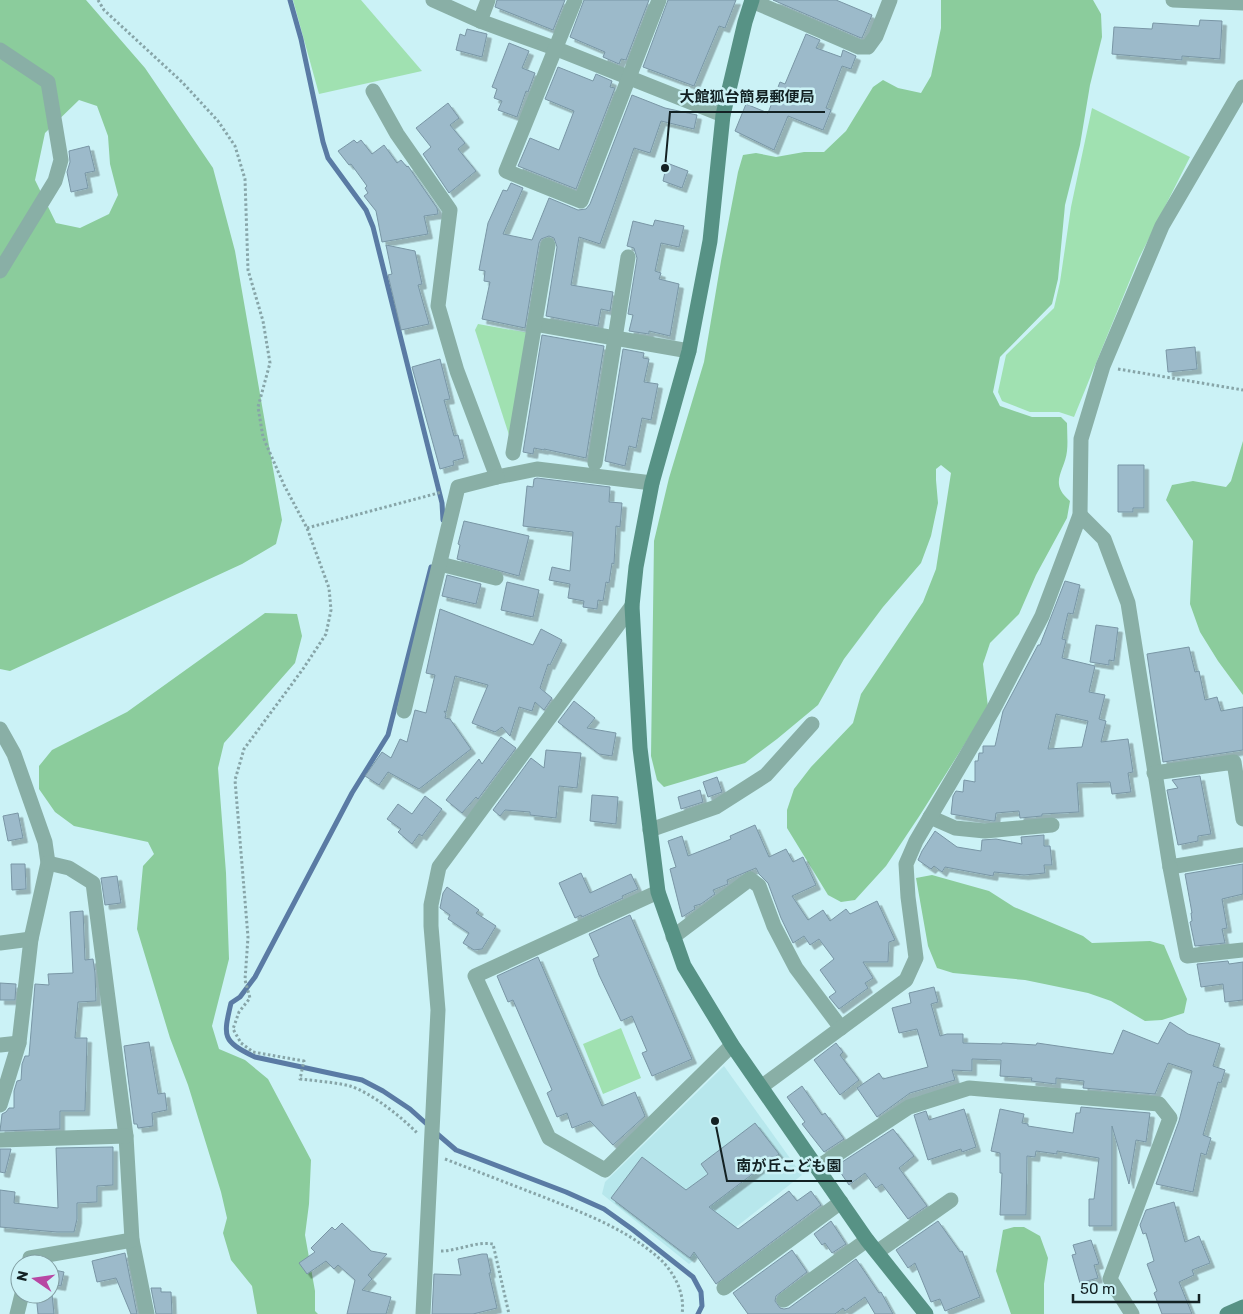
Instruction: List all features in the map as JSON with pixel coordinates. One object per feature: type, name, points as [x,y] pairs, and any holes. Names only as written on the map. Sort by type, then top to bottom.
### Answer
[{"type":"street","points":[[434,0],[480,21],[557,49],[723,115]]},
{"type":"street","points":[[480,21],[488,0]]},
{"type":"street","points":[[576,0],[506,171],[581,201],[658,0]]},
{"type":"street","points":[[890,0],[876,36],[868,47],[859,47],[752,0],[723,115],[710,241],[689,351],[652,483],[636,566],[632,606],[640,748],[658,892],[684,966],[732,1045],[867,1240],[926,1314]]},
{"type":"street","points":[[1173,0],[1243,3]]},
{"type":"street","points":[[0,50],[48,82],[61,160],[55,181],[0,271]]},
{"type":"street","points":[[761,1087],[906,980],[916,958],[908,897],[906,864],[916,841],[993,710],[1042,616],[1080,515],[1081,439],[1103,366],[1162,226],[1243,87]]},
{"type":"street","points":[[373,91],[397,134],[450,210],[438,306],[456,371],[497,477]]},
{"type":"street","points":[[513,453],[548,245]]},
{"type":"street","points":[[595,464],[628,257]]},
{"type":"street","points":[[535,324],[689,351]]},
{"type":"street","points":[[404,711],[458,487],[537,469],[652,483]]},
{"type":"street","points":[[1080,515],[1104,539],[1128,603],[1154,773],[1187,956],[1243,950]]},
{"type":"street","points":[[440,564],[496,578]]},
{"type":"street","points":[[423,1314],[438,1010],[431,912],[439,867],[632,606]]},
{"type":"street","points":[[650,830],[716,807],[766,774],[812,724]]},
{"type":"street","points":[[0,729],[7,756],[45,842],[48,863],[31,939],[19,1043],[0,1105]]},
{"type":"street","points":[[1154,773],[1234,762],[1243,819]]},
{"type":"street","points":[[930,817],[955,828],[984,832],[1052,825]]},
{"type":"street","points":[[1170,867],[1243,855]]},
{"type":"street","points":[[48,863],[69,868],[93,883],[126,1136],[132,1240],[147,1314]]},
{"type":"street","points":[[673,937],[750,879],[759,886],[774,926],[796,968],[841,1028]]},
{"type":"street","points":[[658,892],[475,976],[549,1138],[605,1170],[732,1045]]},
{"type":"street","points":[[0,942],[31,939]]},
{"type":"street","points":[[0,1045],[19,1043]]},
{"type":"street","points":[[818,1167],[909,1107],[969,1088],[1159,1104],[1170,1118],[1110,1279],[1132,1314]]},
{"type":"street","points":[[0,1140],[126,1136]]},
{"type":"street","points":[[877,1252],[951,1200]]},
{"type":"street","points":[[724,1288],[841,1202]]},
{"type":"street","points":[[53,1254],[132,1240]]},
{"type":"street","points":[[784,1300],[867,1240]]},
{"type":"street","points":[[1227,1314],[1243,1308]]},
{"type":"path","points":[[98,0],[104,10],[182,82],[218,122],[235,146],[245,179],[248,270],[263,321],[270,363],[258,406],[263,437],[284,485],[307,528],[329,588],[331,610],[326,634],[303,669],[244,749],[235,780],[248,937],[245,980],[250,998],[239,1012],[233,1029],[241,1043],[253,1052],[304,1061],[300,1079],[351,1086],[367,1095],[409,1124],[431,1151],[569,1207],[598,1220],[638,1242],[664,1263],[678,1282],[684,1304],[682,1314]]},
{"type":"path","points":[[1103,366],[1243,390]]},
{"type":"path","points":[[307,528],[435,494]]},
{"type":"path","points":[[426,1251],[453,1251],[484,1242],[492,1244],[509,1314]]},
{"type":"shaded area","points":[[724,1066],[802,1175],[689,1264],[602,1194],[605,1182]]},
{"type":"green space","points":[[0,0],[86,0],[145,68],[213,168],[235,251],[282,520],[276,544],[242,564],[10,671],[0,669]],"holes":[[[79,100],[97,106],[108,136],[110,164],[118,195],[109,214],[80,228],[56,223],[35,180],[45,133]]]},
{"type":"green space","points":[[293,0],[361,0],[422,71],[319,94]]},
{"type":"green space","points":[[941,0],[1093,0],[1101,14],[1102,37],[1090,85],[1080,145],[1065,205],[1058,279],[1052,304],[1000,357],[993,392],[1000,406],[1032,417],[1061,417],[1067,423],[1067,451],[1059,483],[1063,495],[1070,501],[1067,518],[1036,575],[1019,614],[990,643],[983,664],[988,707],[886,866],[855,900],[841,902],[828,895],[787,828],[787,810],[794,789],[811,767],[853,723],[861,694],[923,602],[936,569],[951,473],[941,465],[936,469],[938,503],[931,536],[921,563],[883,607],[844,659],[818,705],[745,763],[664,787],[657,780],[651,756],[654,541],[669,478],[704,362],[721,261],[743,155],[756,153],[776,157],[804,152],[824,152],[846,131],[873,87],[883,80],[898,88],[921,93],[931,76],[941,28]]},
{"type":"green space","points":[[1092,108],[1190,157],[1139,258],[1074,417],[1059,412],[1030,412],[1002,401],[998,392],[1006,355],[1054,308],[1060,282],[1071,207]]},
{"type":"green space","points":[[478,324],[529,333],[511,441],[475,330]]},
{"type":"green space","points":[[1243,441],[1243,695],[1200,632],[1190,604],[1193,541],[1166,500],[1172,485],[1193,481],[1226,487],[1231,481]]},
{"type":"green space","points":[[265,613],[297,614],[302,636],[295,663],[224,743],[218,768],[226,873],[229,959],[212,1026],[219,1049],[245,1060],[268,1079],[311,1160],[309,1204],[305,1235],[315,1291],[315,1311],[318,1314],[257,1314],[252,1286],[231,1260],[223,1233],[227,1218],[221,1192],[188,1085],[170,1038],[137,929],[143,866],[154,854],[148,842],[74,826],[55,812],[39,789],[39,766],[52,750],[127,712]]},
{"type":"green space","points":[[932,875],[989,891],[1014,907],[1083,936],[1092,943],[1150,941],[1164,945],[1187,999],[1184,1013],[1162,1020],[1145,1021],[1111,1001],[1088,993],[1025,980],[953,973],[937,968],[928,946],[916,878]]},
{"type":"green space","points":[[621,1028],[641,1078],[603,1094],[583,1044]]},
{"type":"green space","points":[[1024,1227],[1040,1236],[1048,1258],[1044,1284],[1044,1314],[1011,1314],[996,1271],[1003,1230]]},
{"type":"building","points":[[497,0],[565,0],[553,30],[495,7]]},
{"type":"building","points":[[584,0],[649,0],[626,60],[621,59],[619,64],[603,57],[605,52],[570,37]]},
{"type":"building","points":[[668,0],[736,0],[725,28],[719,26],[694,86],[643,67]]},
{"type":"building","points":[[773,0],[836,0],[872,15],[861,38]]},
{"type":"building","points":[[1200,20],[1222,21],[1220,59],[1182,56],[1182,60],[1112,54],[1114,27],[1152,29],[1153,23],[1199,26]]},
{"type":"building","points":[[467,29],[487,34],[482,57],[456,50],[460,34],[465,36]]},
{"type":"building","points":[[806,34],[820,40],[816,48],[841,57],[843,50],[856,56],[851,69],[842,66],[826,108],[831,110],[823,130],[788,116],[774,150],[735,131],[746,104],[768,113],[780,82],[785,84]]},
{"type":"building","points":[[509,43],[529,51],[522,68],[535,73],[528,92],[526,91],[517,117],[498,110],[502,101],[494,98],[497,89],[492,87]]},
{"type":"building","points":[[558,67],[593,81],[596,74],[612,81],[610,87],[615,88],[576,189],[518,166],[530,138],[559,150],[574,111],[545,99]]},
{"type":"building","points":[[632,95],[665,108],[697,115],[694,129],[661,121],[650,153],[634,148],[600,244],[579,237],[571,285],[613,292],[610,311],[601,309],[598,326],[546,316],[557,247],[554,238],[549,236],[541,239],[539,243],[525,328],[482,319],[490,282],[484,281],[485,271],[479,270],[488,223],[503,190],[507,191],[511,183],[523,188],[503,234],[532,240],[549,198],[578,210],[586,209],[590,204]]},
{"type":"building","points":[[448,103],[459,118],[450,125],[465,143],[458,149],[476,171],[449,193],[423,154],[431,147],[416,128]]},
{"type":"building","points":[[354,140],[357,143],[361,140],[372,154],[384,145],[397,163],[401,160],[408,166],[437,208],[438,214],[424,216],[428,234],[382,242],[376,211],[364,196],[368,193],[365,188],[367,186],[351,164],[349,165],[338,151]]},
{"type":"building","points":[[89,146],[95,171],[85,173],[88,188],[71,192],[67,172],[70,162],[69,151]]},
{"type":"building","points":[[667,163],[688,171],[682,188],[663,181]]},
{"type":"building","points":[[655,220],[684,226],[679,247],[661,243],[655,271],[661,273],[659,279],[679,284],[670,336],[649,331],[649,334],[629,331],[633,315],[628,314],[637,258],[634,248],[627,246],[633,221],[653,226]]},
{"type":"building","points":[[386,245],[415,251],[422,284],[418,285],[429,324],[401,330],[388,275],[392,274]]},
{"type":"building","points":[[542,335],[604,346],[586,458],[534,448],[533,454],[523,452]]},
{"type":"building","points":[[1195,347],[1197,369],[1168,372],[1166,350]]},
{"type":"building","points":[[623,349],[644,353],[643,358],[649,359],[644,382],[658,384],[651,420],[642,418],[636,448],[629,446],[625,466],[605,461]]},
{"type":"building","points":[[440,359],[450,399],[444,400],[454,436],[458,435],[464,458],[453,461],[454,465],[440,469],[412,367]]},
{"type":"building","points":[[1118,465],[1144,465],[1144,508],[1133,508],[1133,512],[1118,512]]},
{"type":"building","points":[[534,479],[610,487],[609,502],[622,503],[620,527],[616,526],[614,564],[612,563],[609,583],[606,582],[603,601],[598,600],[597,609],[583,607],[584,601],[568,598],[570,584],[549,580],[552,567],[570,571],[573,532],[523,526],[527,486],[533,487]]},
{"type":"building","points":[[464,521],[529,536],[519,576],[457,559],[460,545],[458,544]]},
{"type":"building","points":[[447,575],[481,584],[476,604],[442,596]]},
{"type":"building","points":[[1065,581],[1080,585],[1073,614],[1068,613],[1062,639],[1066,640],[1062,658],[1095,666],[1089,692],[1105,695],[1099,719],[1106,721],[1101,742],[1128,739],[1133,772],[1128,773],[1131,792],[1112,794],[1110,782],[1077,783],[1079,812],[1042,814],[1042,816],[1020,818],[1019,811],[996,813],[995,821],[951,814],[953,796],[956,791],[963,792],[964,780],[975,782],[975,761],[978,761],[979,753],[983,753],[983,746],[995,746],[1003,711],[1038,645],[1040,645]],"holes":[[[1056,714],[1088,721],[1082,747],[1048,749]]]},
{"type":"building","points":[[507,582],[539,590],[533,617],[501,610]]},
{"type":"building","points":[[440,609],[533,645],[541,629],[562,640],[550,665],[548,664],[540,688],[552,698],[544,710],[535,702],[532,711],[519,707],[510,736],[502,727],[495,732],[472,723],[488,685],[455,676],[446,712],[444,711],[446,714],[445,718],[450,719],[471,749],[419,789],[388,772],[379,785],[365,776],[382,752],[391,758],[400,739],[407,742],[415,710],[426,713],[435,675],[426,673]]},
{"type":"building","points":[[1096,625],[1118,628],[1114,661],[1109,660],[1109,665],[1090,662]]},
{"type":"building","points":[[1189,647],[1195,672],[1199,671],[1205,700],[1217,697],[1221,711],[1243,707],[1243,750],[1163,762],[1147,654]]},
{"type":"building","points":[[574,701],[595,718],[587,728],[616,733],[612,756],[599,754],[558,722]]},
{"type":"building","points":[[501,737],[516,748],[478,799],[476,797],[462,813],[446,800],[479,759],[482,764]]},
{"type":"building","points":[[546,750],[581,753],[577,788],[559,786],[556,818],[530,815],[530,812],[505,810],[500,816],[493,810],[531,758],[544,768]]},
{"type":"building","points":[[1200,776],[1211,834],[1198,836],[1198,841],[1178,845],[1167,790],[1178,788],[1172,780]]},
{"type":"building","points":[[717,777],[722,792],[708,797],[703,782]]},
{"type":"building","points":[[700,790],[703,802],[681,809],[678,797]]},
{"type":"building","points":[[592,795],[618,797],[616,824],[590,821]]},
{"type":"building","points":[[425,796],[442,809],[422,836],[419,834],[412,844],[398,832],[401,829],[387,819],[398,804],[412,814]]},
{"type":"building","points":[[18,813],[23,838],[8,841],[3,816]]},
{"type":"building","points":[[755,825],[769,857],[786,849],[793,862],[803,857],[816,885],[792,896],[808,920],[823,910],[830,921],[846,909],[850,914],[877,901],[895,940],[889,942],[888,962],[863,962],[873,978],[865,983],[868,988],[839,1009],[829,997],[836,992],[820,970],[834,959],[819,939],[810,945],[804,936],[793,943],[768,883],[756,868],[727,880],[728,884],[713,890],[715,894],[701,904],[694,906],[695,909],[682,917],[670,869],[676,867],[668,841],[682,836],[688,856],[731,839],[730,836]]},
{"type":"building","points":[[935,831],[957,847],[981,851],[982,840],[996,839],[1022,844],[1021,837],[1044,835],[1044,846],[1050,846],[1052,865],[1044,865],[1045,873],[1024,875],[994,872],[993,876],[945,867],[942,872],[934,866],[931,869],[918,860]]},
{"type":"building","points":[[11,864],[25,864],[26,889],[12,890]]},
{"type":"building","points":[[1243,864],[1243,894],[1222,899],[1227,928],[1222,929],[1225,943],[1195,946],[1190,922],[1192,921],[1192,913],[1185,874]]},
{"type":"building","points":[[581,873],[590,893],[631,874],[638,889],[582,917],[581,915],[575,918],[559,883]]},
{"type":"building","points":[[117,876],[121,903],[105,905],[101,878]]},
{"type":"building","points":[[447,887],[479,910],[476,913],[496,926],[482,949],[474,950],[463,943],[469,933],[448,919],[450,915],[440,908],[443,893]]},
{"type":"building","points":[[83,911],[85,960],[93,959],[96,1001],[78,1002],[75,1038],[87,1038],[85,1111],[60,1111],[60,1129],[0,1131],[2,1114],[9,1108],[14,1108],[14,1091],[17,1081],[21,1080],[22,1064],[25,1056],[29,1056],[35,984],[49,985],[48,974],[73,973],[70,912]]},
{"type":"building","points":[[630,915],[692,1059],[652,1076],[642,1053],[647,1051],[632,1016],[621,1021],[599,975],[593,959],[599,956],[589,934]]},
{"type":"building","points":[[538,957],[602,1106],[635,1092],[645,1116],[613,1145],[590,1121],[572,1128],[567,1113],[557,1117],[547,1093],[552,1090],[513,1000],[508,1002],[497,976]]},
{"type":"building","points":[[1228,961],[1229,964],[1243,962],[1243,1000],[1225,1002],[1223,984],[1201,987],[1197,964]]},
{"type":"building","points":[[0,983],[16,984],[15,1000],[0,1000]]},
{"type":"building","points":[[934,987],[938,1002],[931,1004],[940,1036],[963,1034],[963,1043],[1036,1045],[1037,1043],[1113,1054],[1123,1030],[1158,1044],[1170,1022],[1188,1034],[1220,1044],[1213,1066],[1225,1070],[1221,1083],[1218,1082],[1203,1135],[1211,1138],[1206,1155],[1201,1153],[1193,1192],[1156,1184],[1179,1121],[1192,1071],[1168,1063],[1155,1094],[1083,1088],[1084,1081],[1056,1078],[1056,1084],[1031,1081],[1032,1078],[1000,1076],[1001,1060],[972,1059],[972,1071],[952,1070],[955,1080],[910,1093],[877,1117],[857,1088],[879,1073],[883,1079],[928,1067],[917,1029],[899,1033],[892,1008],[911,1003],[909,993]]},
{"type":"building","points":[[149,1042],[158,1094],[165,1093],[167,1110],[152,1113],[153,1126],[138,1128],[137,1124],[134,1124],[124,1046]]},
{"type":"building","points":[[836,1043],[843,1052],[840,1055],[859,1080],[840,1095],[814,1060]]},
{"type":"building","points":[[802,1086],[822,1115],[825,1113],[844,1139],[824,1152],[802,1124],[805,1122],[787,1097]]},
{"type":"building","points":[[1081,1107],[1150,1113],[1146,1142],[1136,1140],[1129,1184],[1112,1126],[1112,1226],[1089,1226],[1089,1199],[1094,1199],[1099,1158],[1057,1151],[1057,1154],[1036,1151],[1035,1157],[1027,1156],[1026,1215],[1000,1215],[1002,1173],[1000,1173],[1000,1153],[991,1151],[1000,1109],[1024,1114],[1022,1123],[1028,1124],[1028,1126],[1073,1133],[1076,1113],[1080,1113]]},
{"type":"building","points":[[964,1109],[976,1147],[962,1152],[961,1149],[928,1160],[914,1115],[926,1111],[929,1120]]},
{"type":"building","points":[[755,1123],[779,1154],[709,1207],[738,1229],[789,1191],[797,1201],[811,1191],[821,1205],[716,1284],[694,1252],[690,1258],[611,1198],[642,1157],[686,1190],[708,1174],[701,1164]]},
{"type":"building","points":[[893,1129],[914,1156],[899,1168],[927,1206],[908,1219],[882,1184],[876,1188],[865,1173],[849,1185],[836,1166]]},
{"type":"building","points":[[113,1147],[113,1185],[97,1186],[97,1202],[77,1203],[77,1219],[74,1232],[0,1227],[0,1190],[15,1192],[14,1203],[58,1208],[56,1148]]},
{"type":"building","points":[[0,1149],[11,1149],[5,1173],[0,1172]]},
{"type":"building","points":[[1174,1202],[1185,1242],[1199,1236],[1210,1263],[1192,1270],[1194,1275],[1179,1282],[1192,1314],[1162,1314],[1154,1293],[1157,1291],[1147,1264],[1154,1261],[1146,1233],[1143,1234],[1140,1225],[1146,1210]]},
{"type":"building","points":[[831,1221],[846,1244],[832,1253],[825,1243],[822,1245],[814,1234]]},
{"type":"building","points":[[938,1221],[960,1252],[962,1251],[980,1297],[945,1311],[940,1299],[931,1302],[915,1263],[908,1268],[896,1250]]},
{"type":"building","points":[[342,1223],[371,1251],[387,1254],[368,1275],[372,1279],[362,1290],[391,1297],[386,1314],[347,1314],[355,1280],[338,1265],[334,1269],[326,1261],[307,1274],[299,1263],[315,1252],[311,1248],[332,1227],[335,1230]]},
{"type":"building","points":[[1091,1240],[1099,1264],[1094,1265],[1098,1278],[1080,1283],[1072,1255],[1076,1254],[1073,1245]]},
{"type":"building","points":[[792,1250],[807,1272],[776,1296],[775,1301],[780,1308],[789,1308],[856,1259],[879,1293],[881,1292],[893,1314],[875,1314],[865,1297],[845,1311],[843,1308],[835,1314],[748,1314],[733,1293]]},
{"type":"building","points":[[125,1253],[137,1314],[131,1314],[116,1278],[97,1282],[92,1261]]},
{"type":"building","points":[[487,1254],[497,1308],[473,1314],[432,1314],[434,1274],[461,1275],[458,1259]]},
{"type":"building","points":[[60,1271],[64,1272],[60,1286]]},
{"type":"building","points":[[151,1288],[161,1288],[161,1292],[171,1292],[172,1314],[156,1314]]},
{"type":"building","points":[[37,1304],[53,1304],[54,1314],[38,1314]]},
{"type":"waterway","points":[[290,0],[301,39],[328,158],[366,210],[373,227],[442,503],[443,520]]},
{"type":"waterway","points":[[429,1126],[410,1109],[362,1080],[255,1057],[236,1047],[231,1042],[226,1031],[231,1003],[240,997],[255,977],[352,793],[388,735],[431,567]]},
{"type":"waterway","points":[[435,1132],[456,1150],[566,1192],[604,1209],[693,1277],[701,1292],[702,1306],[698,1314]]},
{"type":"place","name":"大館狐台簡易郵便局","points":[[665,168]]},
{"type":"place","name":"南が丘こども園","points":[[715,1121]]}]
